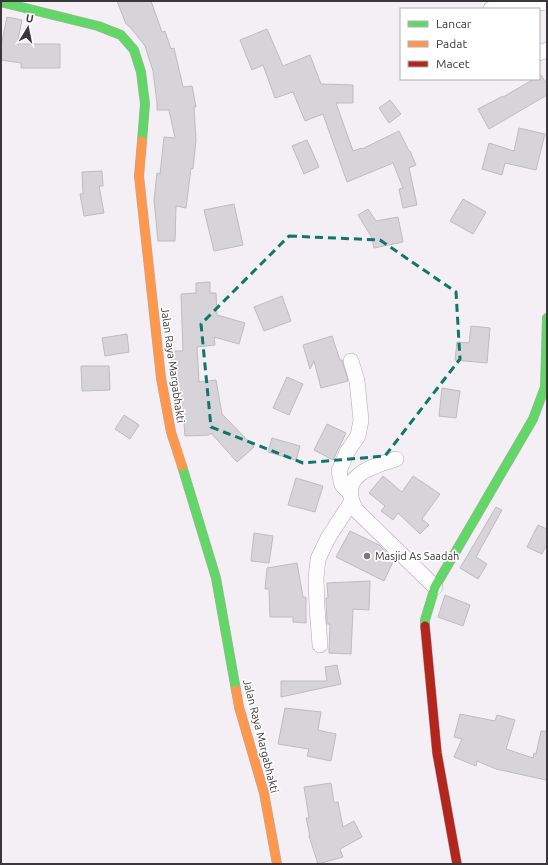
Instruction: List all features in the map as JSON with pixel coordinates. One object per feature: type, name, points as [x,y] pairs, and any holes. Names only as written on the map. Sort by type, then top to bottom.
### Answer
[{"type":"street","name":"Jalan Raya Margabhakti","points":[[1,2],[49,7],[120,35],[134,50],[142,72],[145,104],[139,176],[161,378],[171,432],[216,578],[239,708],[264,793],[277,864]]},
{"type":"street","points":[[499,8],[547,2]]},
{"type":"street","points":[[457,864],[437,753],[425,620],[435,586],[533,419],[545,387],[547,318]]},
{"type":"street","points":[[351,361],[357,381],[361,420],[358,436],[347,452],[339,471],[342,485],[351,497],[356,510],[435,586]]},
{"type":"street","points":[[320,645],[316,578],[318,559],[351,497],[356,477],[372,466],[396,459]]},
{"type":"highlighted area","points":[[289,236],[380,240],[456,292],[460,359],[385,456],[303,463],[211,427],[201,324]]},
{"type":"building","points":[[117,1],[151,1],[162,32],[165,31],[171,49],[174,48],[183,87],[192,86],[196,107],[194,107],[196,140],[193,169],[191,168],[186,208],[176,206],[175,241],[158,241],[154,200],[157,173],[160,174],[164,137],[175,138],[169,110],[157,110],[153,71],[145,46],[126,24]]},
{"type":"building","points":[[7,17],[22,20],[17,44],[60,44],[60,68],[21,68],[21,63],[1,60],[1,46]]},
{"type":"building","points":[[267,29],[283,66],[310,55],[321,84],[353,85],[353,103],[336,103],[353,151],[362,149],[399,131],[416,165],[409,168],[417,205],[403,208],[399,189],[403,188],[393,163],[347,182],[323,114],[305,121],[293,92],[275,98],[263,65],[252,70],[240,40]]},
{"type":"building","points":[[540,76],[547,84],[547,95],[489,129],[478,109],[532,80],[540,80]]},
{"type":"building","points":[[390,100],[401,114],[389,123],[379,108]]},
{"type":"building","points":[[519,128],[545,134],[536,170],[505,163],[502,175],[482,169],[489,143],[514,151]]},
{"type":"building","points":[[307,140],[319,167],[304,174],[292,146]]},
{"type":"building","points":[[102,171],[103,186],[99,186],[104,213],[84,216],[80,194],[83,194],[82,172]]},
{"type":"building","points":[[463,199],[486,212],[473,234],[450,221]]},
{"type":"building","points":[[234,204],[243,245],[214,251],[204,210]]},
{"type":"building","points":[[368,209],[376,221],[398,217],[403,242],[374,248],[372,238],[358,215]]},
{"type":"building","points":[[210,282],[210,293],[216,293],[217,315],[245,323],[239,344],[214,337],[215,345],[197,347],[199,382],[216,380],[222,414],[254,447],[237,462],[211,433],[209,435],[185,436],[183,410],[179,411],[173,377],[171,351],[183,351],[181,294],[196,293],[196,283]]},
{"type":"building","points":[[282,296],[291,321],[264,331],[254,307]]},
{"type":"building","points":[[471,326],[490,328],[487,363],[455,360],[457,342],[469,343]]},
{"type":"building","points":[[127,334],[129,352],[105,356],[102,338]]},
{"type":"building","points":[[332,336],[340,360],[342,360],[348,381],[321,388],[314,361],[310,369],[303,345]]},
{"type":"building","points":[[81,366],[109,366],[110,390],[82,391]]},
{"type":"building","points":[[287,377],[303,384],[289,415],[273,408]]},
{"type":"building","points":[[442,388],[460,391],[456,418],[439,416]]},
{"type":"building","points":[[124,415],[139,425],[130,439],[115,429]]},
{"type":"building","points":[[327,424],[346,433],[333,460],[314,450]]},
{"type":"building","points":[[272,438],[300,446],[296,460],[268,452]]},
{"type":"building","points":[[383,476],[402,492],[413,476],[440,494],[422,519],[429,525],[420,534],[398,513],[393,520],[381,511],[385,506],[369,493]]},
{"type":"building","points":[[296,478],[323,486],[315,512],[288,505]]},
{"type":"building","points":[[496,507],[502,510],[476,557],[487,564],[478,579],[460,568]]},
{"type":"building","points":[[538,525],[547,529],[547,544],[542,554],[527,547]]},
{"type":"building","name":"Masjid As Saadah","points":[[350,531],[379,545],[394,560],[384,581],[336,557]]},
{"type":"building","points":[[254,533],[273,536],[269,563],[251,561]]},
{"type":"building","points":[[297,563],[303,597],[306,597],[306,623],[293,622],[293,617],[270,617],[269,589],[265,589],[267,568]]},
{"type":"building","points":[[370,581],[369,610],[353,609],[351,654],[329,653],[330,624],[327,624],[327,583]]},
{"type":"building","points":[[445,595],[470,605],[463,626],[438,617]]},
{"type":"building","points":[[337,665],[341,684],[281,697],[281,681],[327,681],[325,667]]},
{"type":"building","points":[[285,708],[321,712],[318,730],[336,734],[331,761],[307,756],[309,749],[278,744]]},
{"type":"building","points":[[460,714],[495,721],[497,715],[515,720],[506,749],[533,758],[534,753],[536,754],[541,731],[547,731],[546,780],[496,769],[477,761],[476,766],[454,757],[462,739],[454,737]]},
{"type":"building","points":[[331,783],[334,803],[338,802],[343,827],[354,821],[362,837],[340,849],[343,857],[318,864],[309,836],[306,818],[309,818],[304,787]]},
{"type":"traffic: fast","points":[[1,2],[98,26],[121,35],[134,50],[141,72],[145,104],[142,141]]},
{"type":"traffic: fast","points":[[425,626],[425,620],[435,587],[533,419],[545,387],[547,318]]},
{"type":"traffic: fast","points":[[182,466],[216,578],[236,690]]},
{"type":"traffic: slow","points":[[142,141],[139,176],[161,378],[171,432],[182,466]]},
{"type":"traffic: slow","points":[[236,690],[239,707],[264,793],[277,864]]},
{"type":"traffic: jam","points":[[425,626],[437,753],[457,864]]},
{"type":"place","name":"Masjid As Saadah","points":[[367,556]]}]
